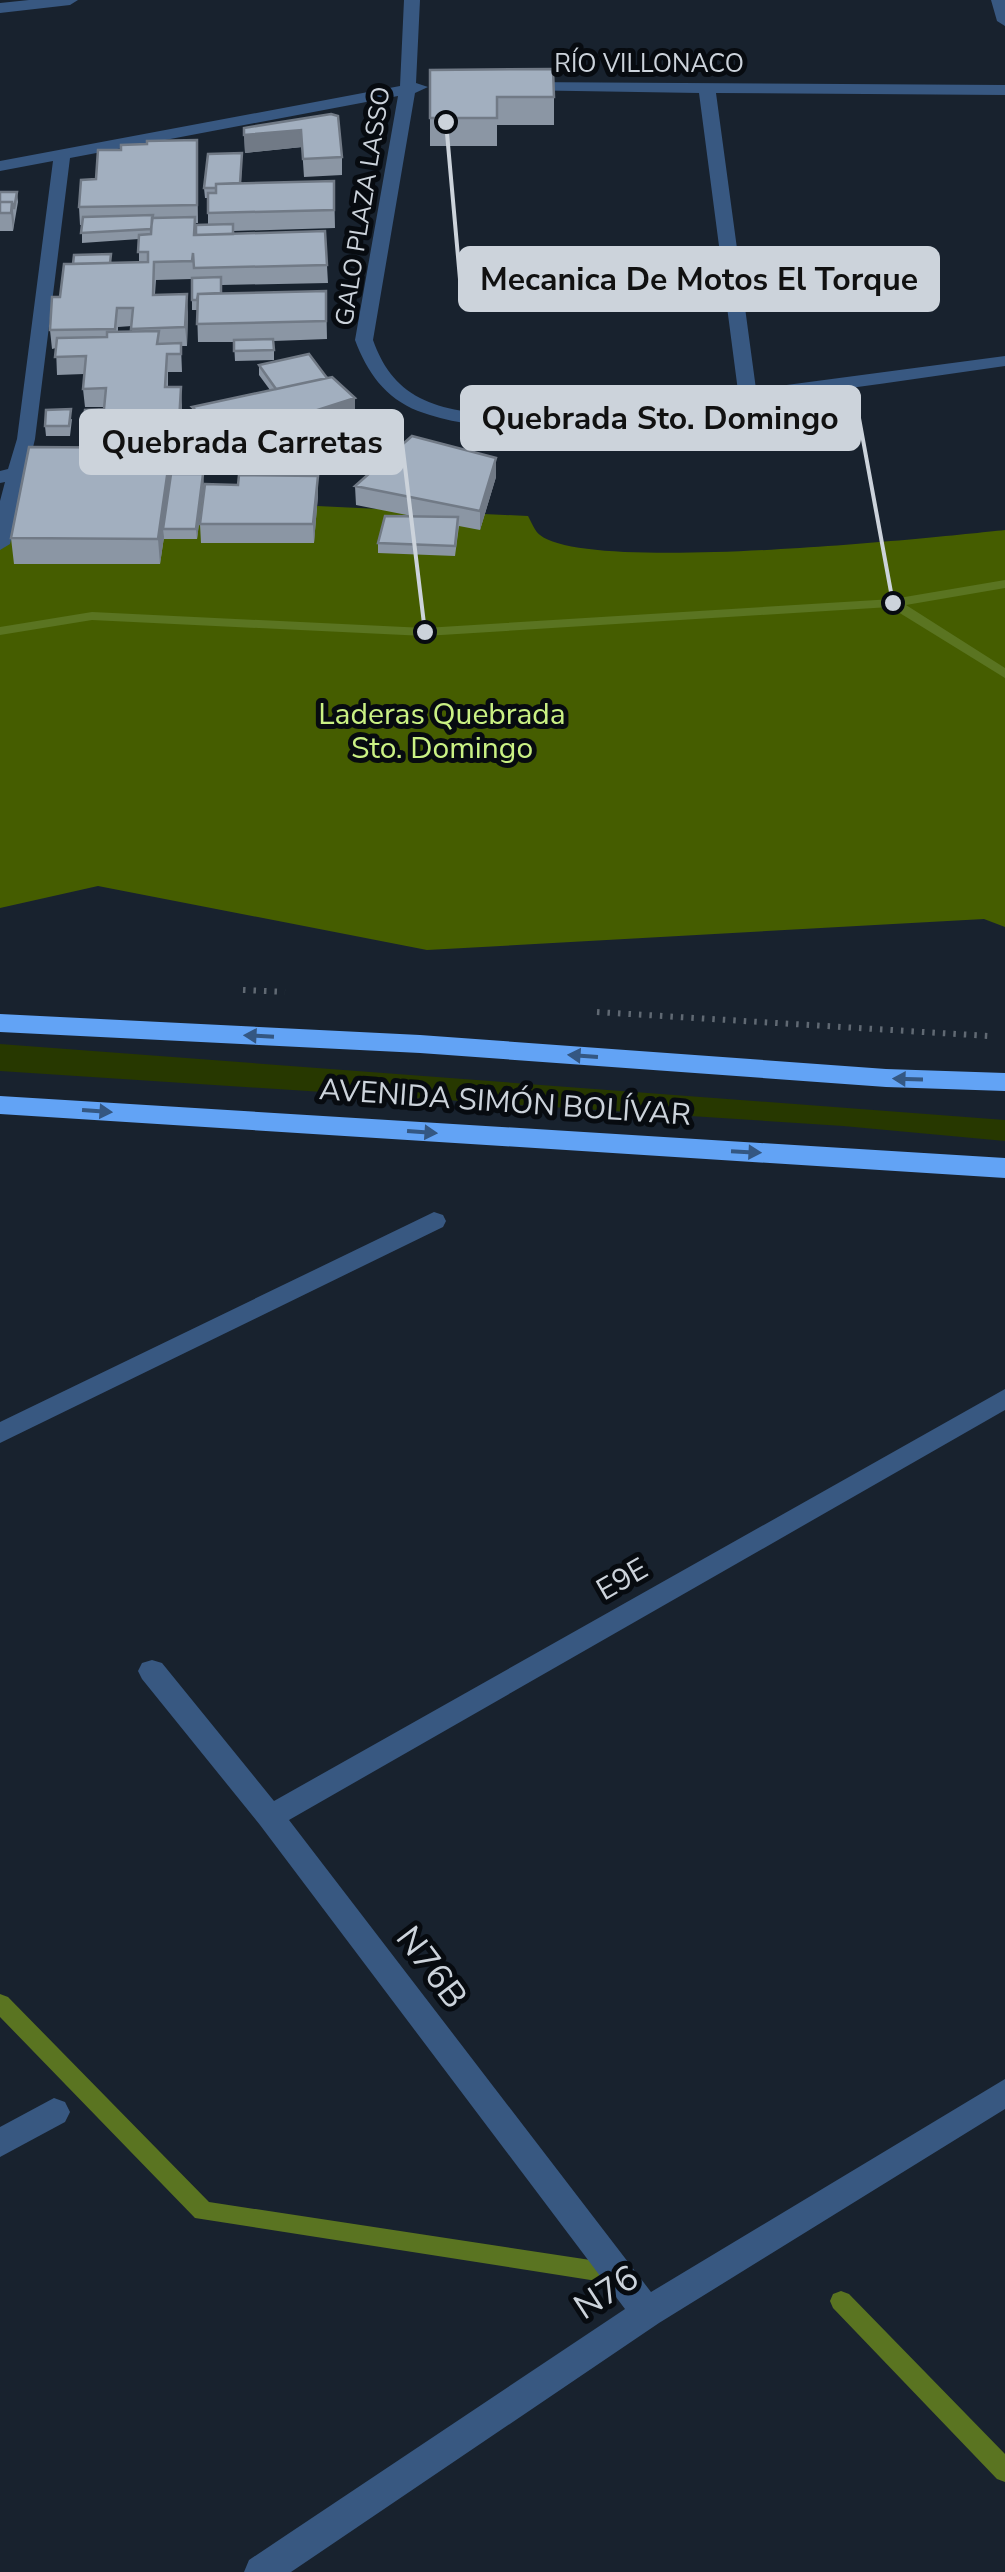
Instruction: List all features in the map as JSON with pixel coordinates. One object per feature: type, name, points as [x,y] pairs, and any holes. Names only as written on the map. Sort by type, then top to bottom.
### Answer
[{"type":"highway","name":"AVENIDA SIMÓN BOLÍVAR","points":[[0,1022],[420,1044],[790,1072],[1005,1082]]},
{"type":"highway","name":"AVENIDA SIMÓN BOLÍVAR","points":[[0,1106],[1005,1168]]},
{"type":"street","points":[[11,4],[70,0]]},
{"type":"street","name":"GALO PLAZA LASSO","points":[[412,0],[408,86],[364,340],[373,366],[391,390],[434,410],[499,422],[748,397],[1005,361]]},
{"type":"street","points":[[1000,0],[1005,21]]},
{"type":"street","points":[[0,166],[408,86],[448,87]]},
{"type":"street","name":"RÍO VILLONACO","points":[[508,87],[1005,90]]},
{"type":"street","points":[[707,89],[748,397]]},
{"type":"street","points":[[0,544],[8,475],[26,439],[62,154]]},
{"type":"street","points":[[0,1433],[434,1220]]},
{"type":"street","name":"E9E","points":[[270,1817],[1005,1398]]},
{"type":"street","name":"N76B","points":[[152,1671],[270,1817],[646,2312]]},
{"type":"street","name":"N76","points":[[261,2572],[646,2312],[1005,2093]]},
{"type":"street","points":[[0,2143],[54,2112]]},
{"type":"green space","name":"Laderas Quebrada Sto. Domingo","points":[[189,500],[528,516],[540,535],[571,546],[622,552],[762,550],[1005,530],[1005,927],[984,919],[427,950],[98,886],[0,908],[0,509]]},
{"type":"green space","points":[[0,1044],[1005,1120],[1005,1141],[843,1126],[0,1071]]},
{"type":"building","points":[[553,69],[554,97],[497,97],[497,118],[430,118],[430,70]]},
{"type":"building","points":[[338,116],[342,157],[303,159],[301,130],[244,135],[244,128]]},
{"type":"building","points":[[197,140],[197,205],[79,207],[81,180],[96,179],[98,150],[121,150],[121,145],[147,141]]},
{"type":"building","points":[[242,153],[240,183],[204,188],[208,154]]},
{"type":"building","points":[[334,181],[334,210],[208,213],[208,193],[216,193],[216,184]]},
{"type":"building","points":[[0,192],[17,192],[14,209],[12,202],[0,202]]},
{"type":"building","points":[[0,202],[12,202],[11,213],[0,213]]},
{"type":"building","points":[[153,215],[151,229],[81,233],[83,217]]},
{"type":"building","points":[[195,217],[194,235],[325,231],[327,265],[194,268],[193,253],[192,261],[154,262],[153,295],[187,294],[185,327],[131,329],[133,308],[117,308],[115,329],[50,330],[52,297],[60,297],[64,264],[148,262],[148,252],[138,252],[139,235],[151,234],[152,218]]},
{"type":"building","points":[[233,224],[233,234],[196,235],[196,225]]},
{"type":"building","points":[[111,254],[110,263],[73,264],[74,255]]},
{"type":"building","points":[[221,277],[221,293],[198,294],[197,300],[192,300],[192,278]]},
{"type":"building","points":[[326,291],[326,321],[197,324],[198,294]]},
{"type":"building","points":[[159,331],[157,344],[181,343],[181,354],[167,354],[165,387],[181,387],[179,422],[83,425],[85,410],[104,409],[106,388],[83,389],[86,356],[55,357],[57,338]]},
{"type":"building","points":[[273,339],[274,350],[234,351],[234,340]]},
{"type":"building","points":[[309,354],[327,378],[276,389],[259,365]]},
{"type":"building","points":[[332,377],[355,398],[227,439],[192,407]]},
{"type":"building","points":[[71,409],[69,426],[45,426],[46,410]]},
{"type":"building","points":[[412,436],[496,458],[480,511],[355,486]]},
{"type":"building","points":[[29,447],[171,448],[158,539],[11,538]]},
{"type":"building","points":[[171,474],[203,474],[196,529],[163,529]]},
{"type":"building","points":[[239,475],[318,476],[313,524],[200,524],[205,484],[238,485]]},
{"type":"building","points":[[385,516],[458,517],[455,546],[378,543]]},
{"type":"waterway","points":[[893,603],[1005,584]]},
{"type":"waterway","points":[[0,631],[92,616],[425,632],[893,603]]},
{"type":"waterway","points":[[893,603],[1005,674]]},
{"type":"waterway","points":[[0,2003],[203,2211],[597,2271]]},
{"type":"waterway","points":[[841,2301],[1005,2471]]},
{"type":"place","name":"Mecanica De Motos El Torque","points":[[446,122]]},
{"type":"place","name":"Quebrada Sto. Domingo","points":[[893,603]]},
{"type":"place","name":"Quebrada Carretas","points":[[425,632]]}]
